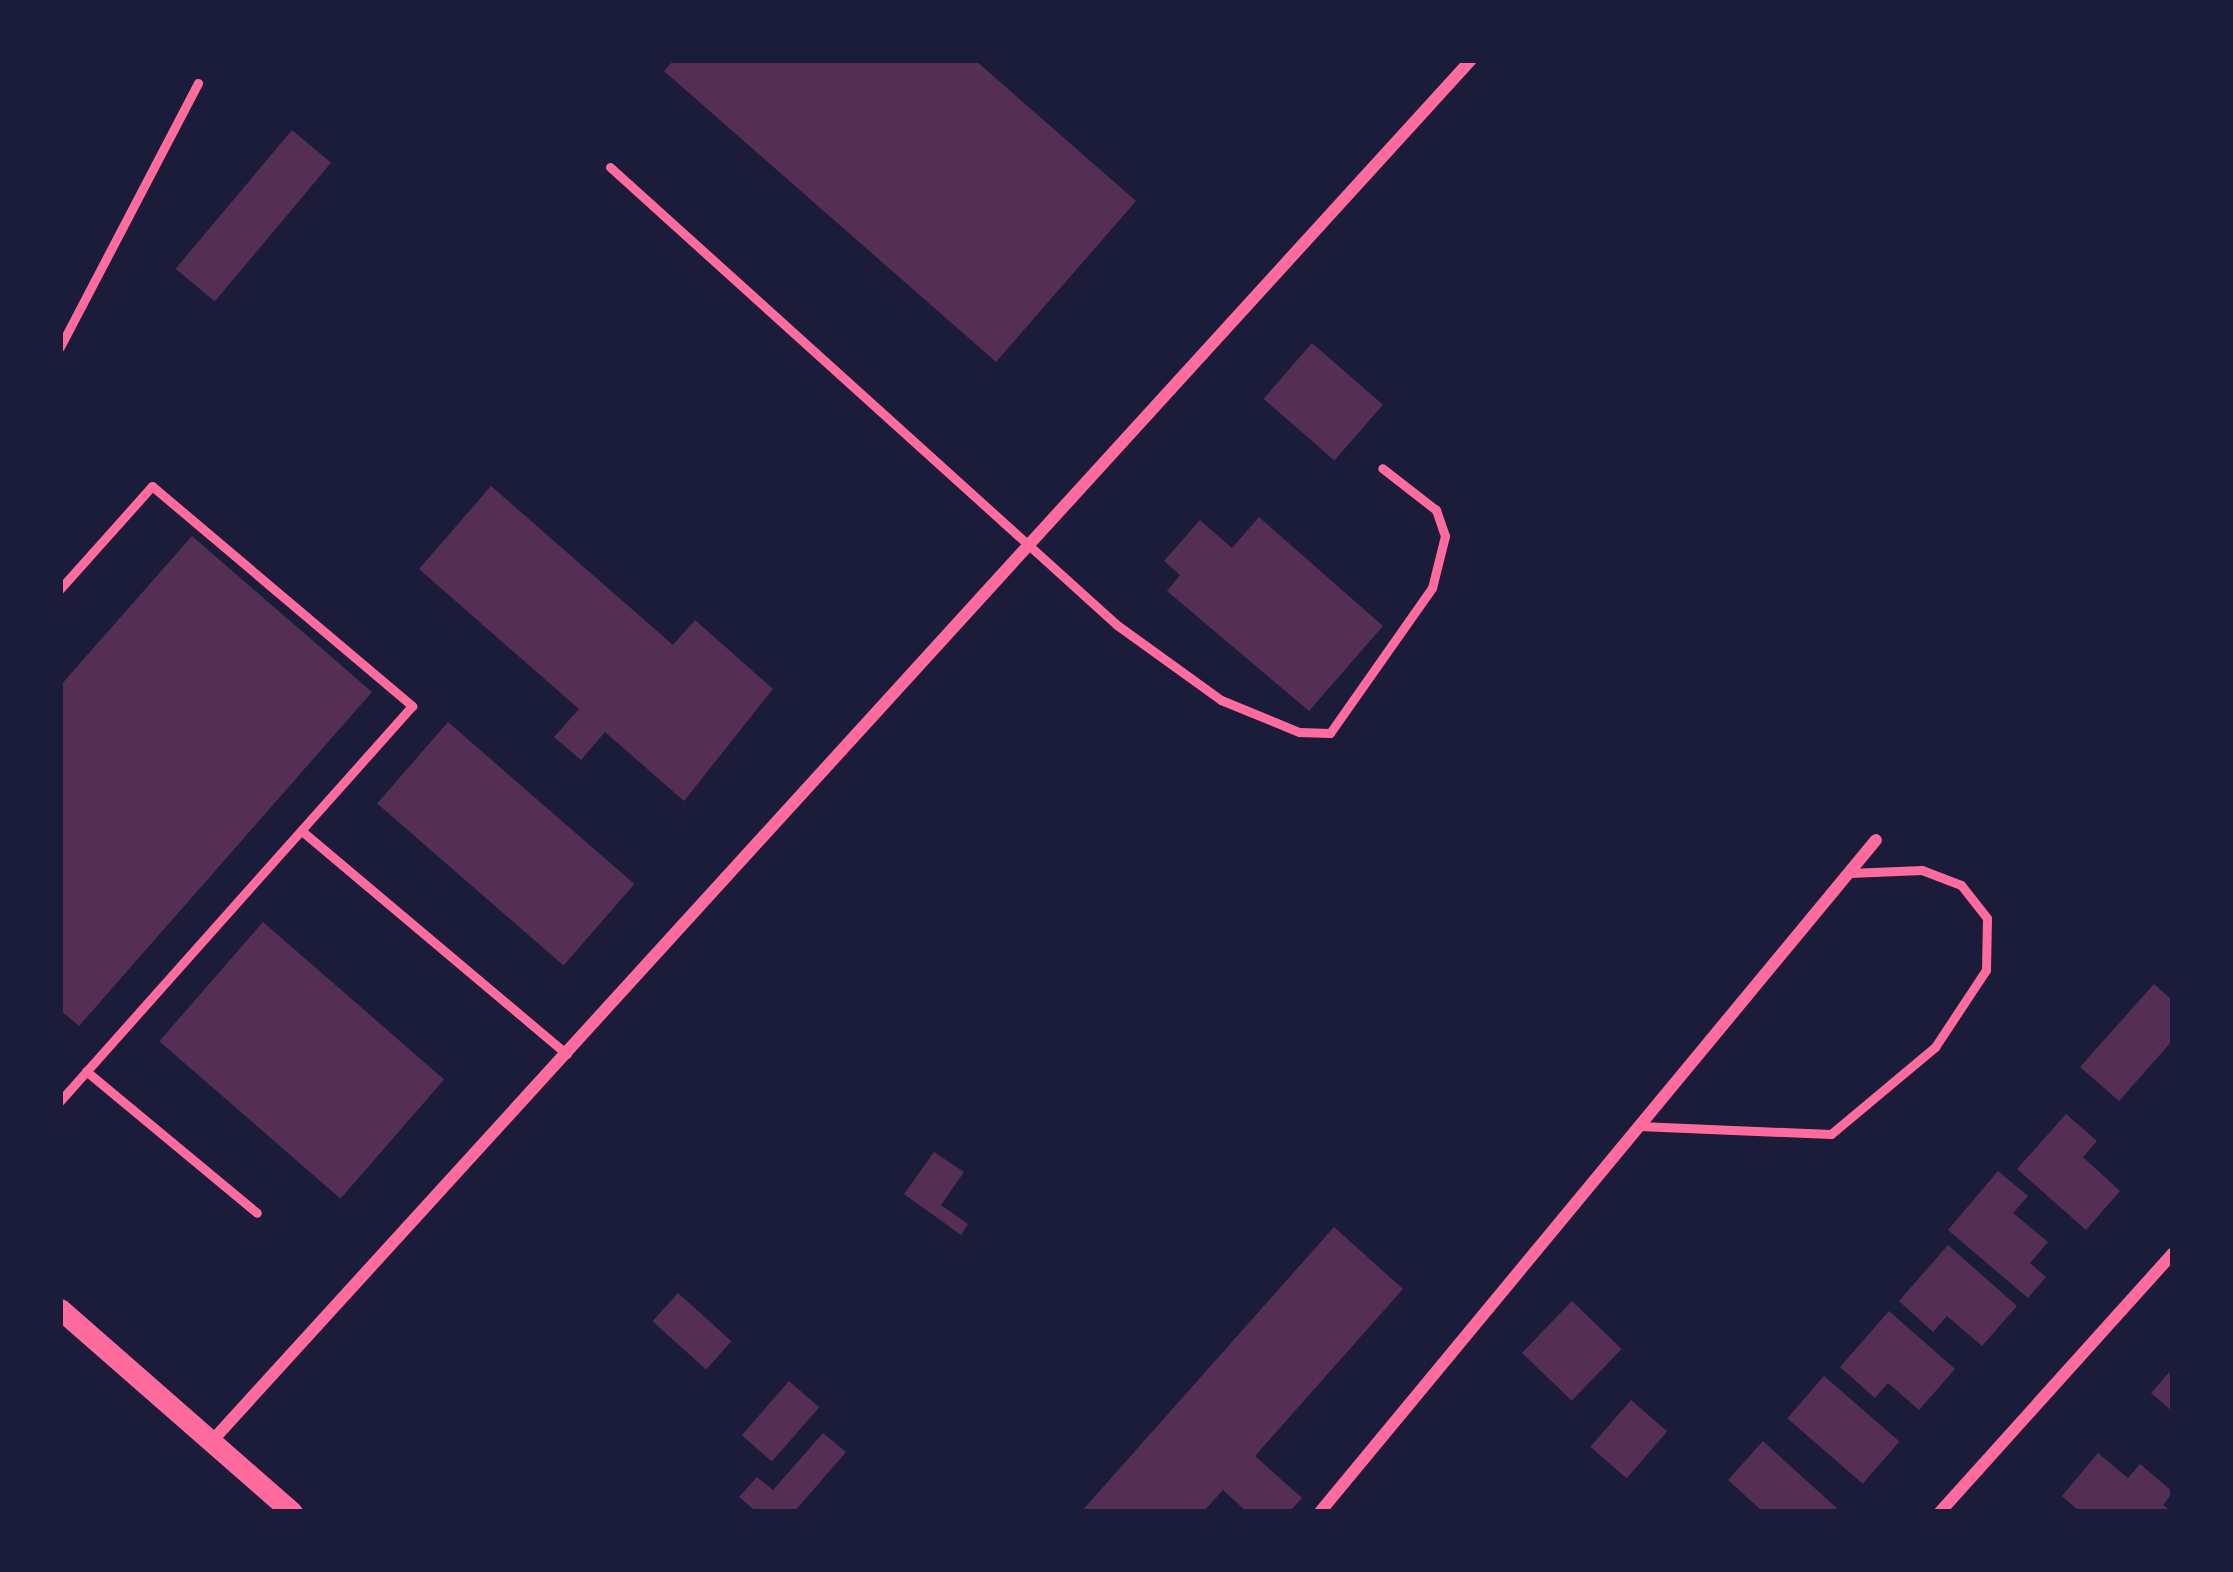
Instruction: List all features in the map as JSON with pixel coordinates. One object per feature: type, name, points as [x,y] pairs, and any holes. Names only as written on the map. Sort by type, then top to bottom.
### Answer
[{"type":"street","points":[[212,1441],[1472,60]]},
{"type":"street","points":[[1320,1512],[1876,840]]},
{"type":"street","points":[[1940,1512],[2173,1253]]},
{"type":"street","points":[[65,1322],[292,1512]]},
{"type":"lane","points":[[60,347],[197,82]]},
{"type":"lane","points":[[610,167],[1033,545],[1221,700],[1299,733],[1330,734],[1432,588],[1445,536],[1436,510],[1382,468]]},
{"type":"lane","points":[[60,590],[152,486],[412,706],[60,1100]]},
{"type":"lane","points":[[303,832],[566,1054]]},
{"type":"lane","points":[[1640,1126],[1832,1134],[1935,1047],[1986,970],[1987,918],[1961,885],[1922,870],[1849,873]]},
{"type":"lane","points":[[86,1071],[257,1213]]},
{"type":"building","points":[[674,60],[975,60],[1136,201],[996,362],[664,71]]},
{"type":"building","points":[[292,130],[331,163],[215,301],[176,269]]},
{"type":"building","points":[[1312,343],[1383,405],[1334,461],[1263,399]]},
{"type":"building","points":[[491,486],[673,645],[695,620],[773,689],[684,801],[605,732],[581,760],[554,737],[579,709],[419,569]]},
{"type":"building","points":[[1259,517],[1383,626],[1309,711],[1167,591],[1180,575],[1164,561],[1200,520],[1232,548]]},
{"type":"building","points":[[192,536],[372,692],[79,1026],[60,1010],[60,686]]},
{"type":"building","points":[[448,722],[634,884],[564,966],[377,804]]},
{"type":"building","points":[[263,922],[444,1079],[340,1199],[159,1041]]},
{"type":"building","points":[[2154,984],[2173,1001],[2173,1040],[2119,1101],[2080,1067]]},
{"type":"building","points":[[2066,1114],[2097,1141],[2083,1157],[2120,1191],[2086,1230],[2017,1169]]},
{"type":"building","points":[[934,1152],[964,1172],[941,1205],[968,1224],[961,1235],[904,1194]]},
{"type":"building","points":[[1998,1171],[2028,1196],[2013,1213],[2048,1242],[2030,1263],[2046,1277],[2028,1298],[1948,1230]]},
{"type":"building","points":[[1334,1227],[1403,1289],[1255,1456],[1302,1498],[1289,1512],[1247,1512],[1223,1490],[1203,1512],[1081,1512]]},
{"type":"building","points":[[1948,1245],[2017,1306],[1982,1346],[1947,1316],[1933,1332],[1899,1301]]},
{"type":"building","points":[[678,1293],[732,1341],[706,1369],[653,1321]]},
{"type":"building","points":[[1572,1301],[1622,1349],[1572,1401],[1522,1353]]},
{"type":"building","points":[[1889,1311],[1955,1369],[1919,1410],[1888,1383],[1875,1398],[1840,1367]]},
{"type":"building","points":[[2173,1368],[2173,1412],[2151,1393]]},
{"type":"building","points":[[1824,1376],[1899,1442],[1863,1484],[1787,1418]]},
{"type":"building","points":[[789,1381],[819,1407],[772,1462],[742,1435]]},
{"type":"building","points":[[1631,1400],[1667,1431],[1627,1478],[1590,1447]]},
{"type":"building","points":[[823,1433],[846,1452],[794,1512],[757,1512],[739,1497],[757,1477],[773,1490]]},
{"type":"building","points":[[1763,1441],[1841,1512],[1763,1512],[1728,1480]]},
{"type":"building","points":[[2098,1453],[2128,1478],[2140,1464],[2173,1492],[2163,1505],[2172,1512],[2080,1512],[2062,1496]]}]
